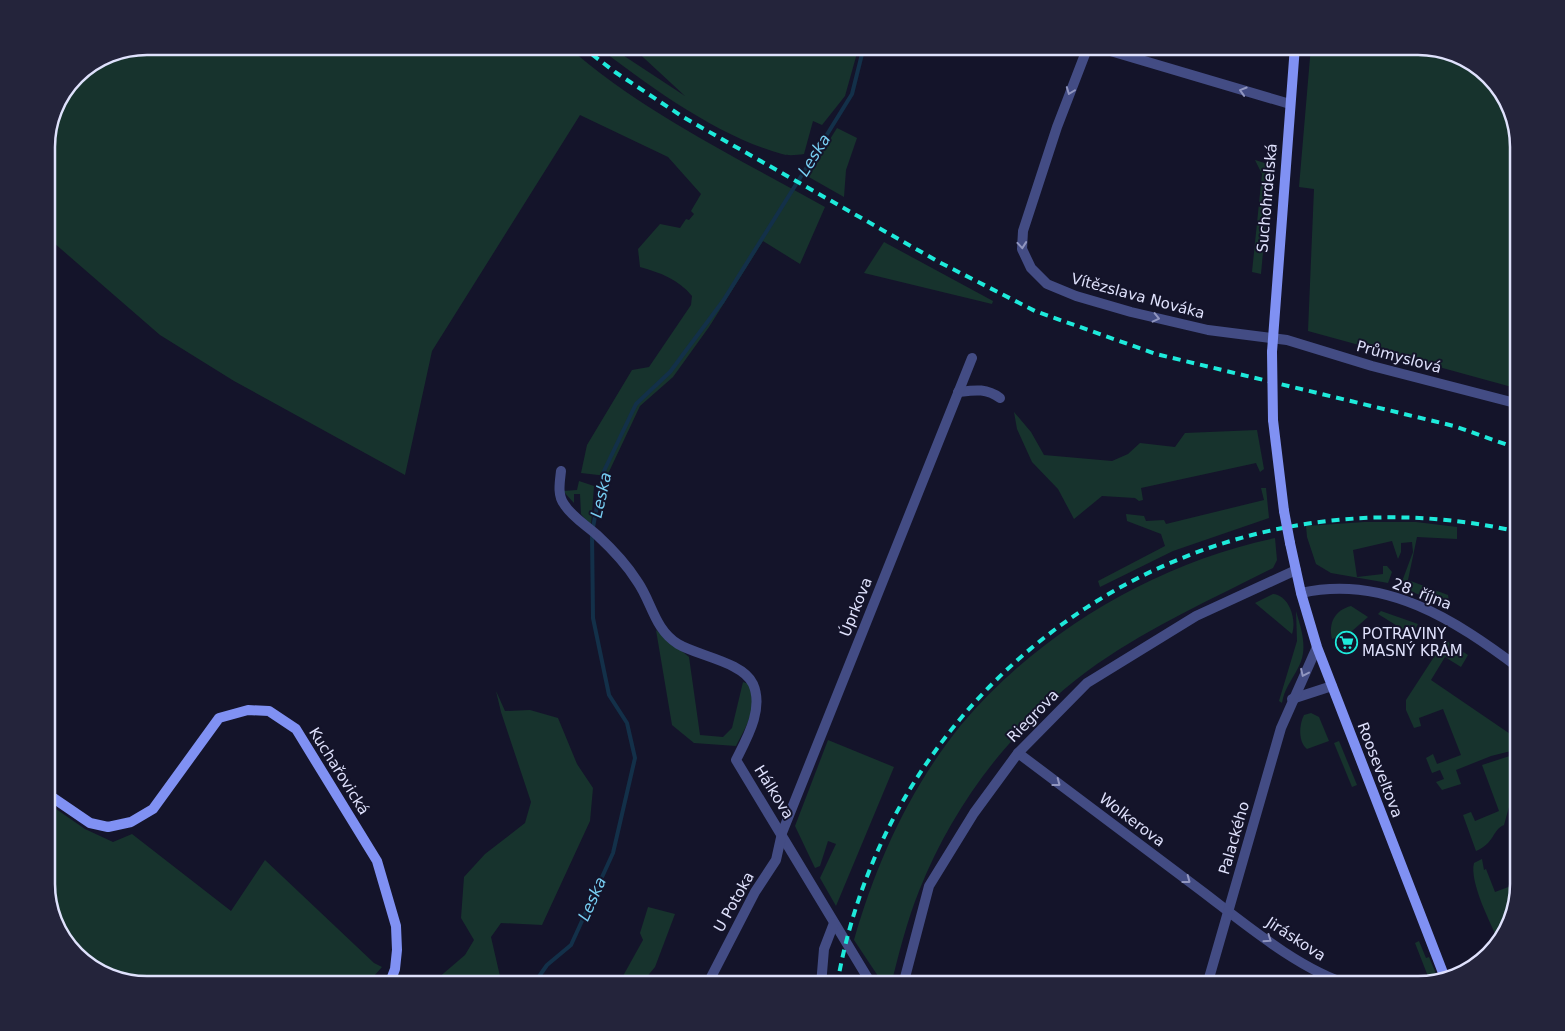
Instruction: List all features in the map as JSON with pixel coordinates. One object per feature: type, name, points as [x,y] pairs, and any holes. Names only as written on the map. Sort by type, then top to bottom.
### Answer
[{"type":"main road","name":"Suchohrdelská","points":[[1273,420],[1272,338],[1295,55]]},
{"type":"main road","name":"Rooseveltova","points":[[1273,420],[1284,511],[1290,543],[1301,594],[1317,647],[1443,973]]},
{"type":"main road","name":"Kuchařovická","points":[[55,799],[90,822],[108,827],[131,822],[152,809],[219,718],[248,710],[269,711],[296,729],[377,861],[396,926],[397,950],[392,976]]},
{"type":"street","name":"Vítězslava Nováka","points":[[1084,55],[1060,118],[1022,238],[1024,256],[1036,275],[1047,284],[1060,290],[1131,312],[1208,330],[1272,338]]},
{"type":"street","points":[[1118,55],[1290,104]]},
{"type":"street","name":"Průmyslová","points":[[1272,338],[1287,340],[1372,366],[1510,402]]},
{"type":"street","name":"Úprkova","points":[[782,833],[972,358]]},
{"type":"street","points":[[958,392],[982,389],[1000,398]]},
{"type":"street","name":"Hálkova","points":[[561,471],[560,491],[562,503],[599,537],[638,581],[662,628],[677,643],[746,673],[753,685],[757,703],[750,731],[736,760],[782,833],[866,976]]},
{"type":"street","name":"Riegrova","points":[[905,976],[929,886],[974,813],[1018,753],[1087,683],[1196,616],[1296,570]]},
{"type":"street","name":"28. října","points":[[1301,594],[1336,587],[1364,590],[1423,607],[1452,621],[1510,662]]},
{"type":"street","name":"Palackého","points":[[1210,976],[1281,728],[1317,647]]},
{"type":"street","points":[[1292,700],[1332,686]]},
{"type":"street","name":"Wolkerova","points":[[1018,753],[1228,911]]},
{"type":"street","name":"U Potoka","points":[[712,976],[755,892],[776,860],[782,833]]},
{"type":"street","name":"Jiráskova","points":[[1228,911],[1302,962],[1326,976]]},
{"type":"street","points":[[822,976],[824,949],[834,923]]},
{"type":"green space","points":[[147,55],[578,55],[627,93],[659,113],[825,207],[800,264],[763,241],[709,327],[673,377],[640,406],[607,476],[581,473],[587,445],[632,370],[649,367],[691,305],[692,296],[681,285],[662,274],[640,267],[638,249],[660,224],[680,228],[686,219],[689,220],[694,214],[691,211],[701,194],[668,157],[580,115],[432,351],[405,475],[234,381],[160,335],[55,244],[55,141],[62,112],[74,91],[86,78],[101,67],[123,58]]},
{"type":"green space","points":[[609,55],[623,55],[685,96],[641,55],[856,55],[845,96],[822,125],[813,121],[804,154],[782,154],[734,136],[685,109]]},
{"type":"green space","points":[[1310,55],[1430,56],[1459,64],[1479,78],[1498,101],[1507,123],[1509,135],[1510,387],[1308,331],[1314,189],[1299,187]]},
{"type":"green space","points":[[837,128],[857,138],[846,170],[844,197],[807,176]]},
{"type":"green space","points":[[1255,160],[1271,165],[1261,274],[1252,272],[1262,174]]},
{"type":"green space","points":[[884,242],[993,301],[992,304],[864,273]]},
{"type":"green space","points":[[1014,412],[1031,432],[1044,455],[1112,461],[1128,454],[1140,443],[1175,447],[1185,433],[1257,430],[1264,469],[1260,472],[1256,463],[1141,488],[1143,500],[1139,501],[1135,498],[1102,496],[1074,519],[1058,489],[1032,462],[1017,429]]},
{"type":"green space","points":[[579,481],[594,486],[591,526],[581,514],[580,494],[574,494],[574,503],[563,491],[577,490]]},
{"type":"green space","points":[[1261,488],[1266,488],[1269,518],[1173,551],[1100,587],[1098,581],[1165,546],[1161,534],[1127,521],[1126,514],[1144,516],[1146,521],[1164,520],[1166,524],[1264,500]]},
{"type":"green space","points":[[1364,522],[1416,522],[1457,527],[1457,539],[1417,537],[1408,580],[1448,595],[1449,601],[1440,603],[1400,587],[1413,552],[1412,542],[1401,543],[1401,552],[1398,559],[1392,541],[1353,550],[1357,577],[1383,574],[1383,566],[1387,566],[1392,572],[1388,583],[1331,573],[1316,564],[1307,537],[1306,526]]},
{"type":"green space","points":[[1275,538],[1277,560],[1273,568],[1139,637],[1097,664],[1068,686],[1015,736],[970,794],[934,857],[911,914],[893,976],[878,976],[854,940],[863,911],[884,855],[911,800],[926,774],[961,725],[992,691],[1026,660],[1063,632],[1103,606],[1144,584],[1187,565],[1231,549]]},
{"type":"green space","points":[[1273,594],[1279,595],[1290,609],[1293,622],[1292,634],[1255,603]]},
{"type":"green space","points":[[1351,606],[1368,617],[1352,631],[1332,639],[1331,628],[1334,618],[1345,608]]},
{"type":"green space","points":[[1296,611],[1303,639],[1303,654],[1298,668],[1286,689],[1282,703],[1279,701],[1297,641]]},
{"type":"green space","points":[[1381,611],[1418,624],[1412,635],[1378,614]]},
{"type":"green space","points":[[656,630],[689,657],[700,735],[723,737],[732,728],[743,682],[749,684],[752,709],[736,746],[694,743],[672,725]]},
{"type":"green space","points":[[1445,640],[1468,655],[1461,667],[1445,657],[1431,680],[1510,734],[1510,751],[1491,756],[1456,770],[1461,784],[1442,790],[1436,782],[1444,779],[1440,770],[1432,773],[1426,758],[1433,754],[1437,764],[1461,755],[1443,709],[1419,718],[1421,726],[1414,728],[1406,710],[1406,700]]},
{"type":"green space","points":[[496,691],[505,711],[530,710],[558,718],[577,764],[593,788],[590,821],[542,925],[501,923],[491,937],[500,976],[440,976],[465,955],[474,940],[461,918],[464,877],[485,854],[525,823],[531,802],[501,712]]},
{"type":"green space","points":[[1311,713],[1319,717],[1329,741],[1307,749],[1302,742],[1300,728],[1304,715]]},
{"type":"green space","points":[[828,740],[894,767],[836,906],[820,878],[836,844],[828,841],[820,866],[815,868],[795,826]]},
{"type":"green space","points":[[1339,741],[1357,785],[1352,787],[1334,743]]},
{"type":"green space","points":[[1510,756],[1510,803],[1504,825],[1497,830],[1487,844],[1476,851],[1463,815],[1471,812],[1475,821],[1499,811],[1482,765]]},
{"type":"green space","points":[[55,808],[85,829],[113,842],[132,834],[231,911],[265,860],[374,963],[382,967],[374,976],[147,976],[123,973],[101,964],[86,953],[74,940],[67,930],[58,908],[55,890]]},
{"type":"green space","points":[[1482,859],[1484,870],[1486,869],[1495,892],[1510,886],[1507,908],[1501,925],[1495,933],[1478,892],[1473,871],[1474,863]]},
{"type":"green space","points":[[648,907],[675,914],[655,967],[648,976],[623,976],[643,940],[640,933]]},
{"type":"green space","points":[[1419,941],[1426,958],[1429,957],[1436,974],[1428,975],[1415,943]]},
{"type":"waterway","name":"Leska","points":[[539,976],[547,965],[571,945],[613,853],[635,758],[627,723],[609,695],[593,618],[592,533],[603,473],[636,404],[670,372],[723,301],[852,94],[862,55]]},
{"type":"railway","points":[[593,55],[683,117],[939,262],[1035,311],[1156,354],[1454,426],[1510,446]]},
{"type":"railway","points":[[840,976],[869,871],[922,769],[994,682],[1080,611],[1179,559],[1287,527],[1402,517],[1510,531]]},
{"type":"place","name":"POTRAVINY MASNÝ KRÁM","points":[[1346,643]]}]
